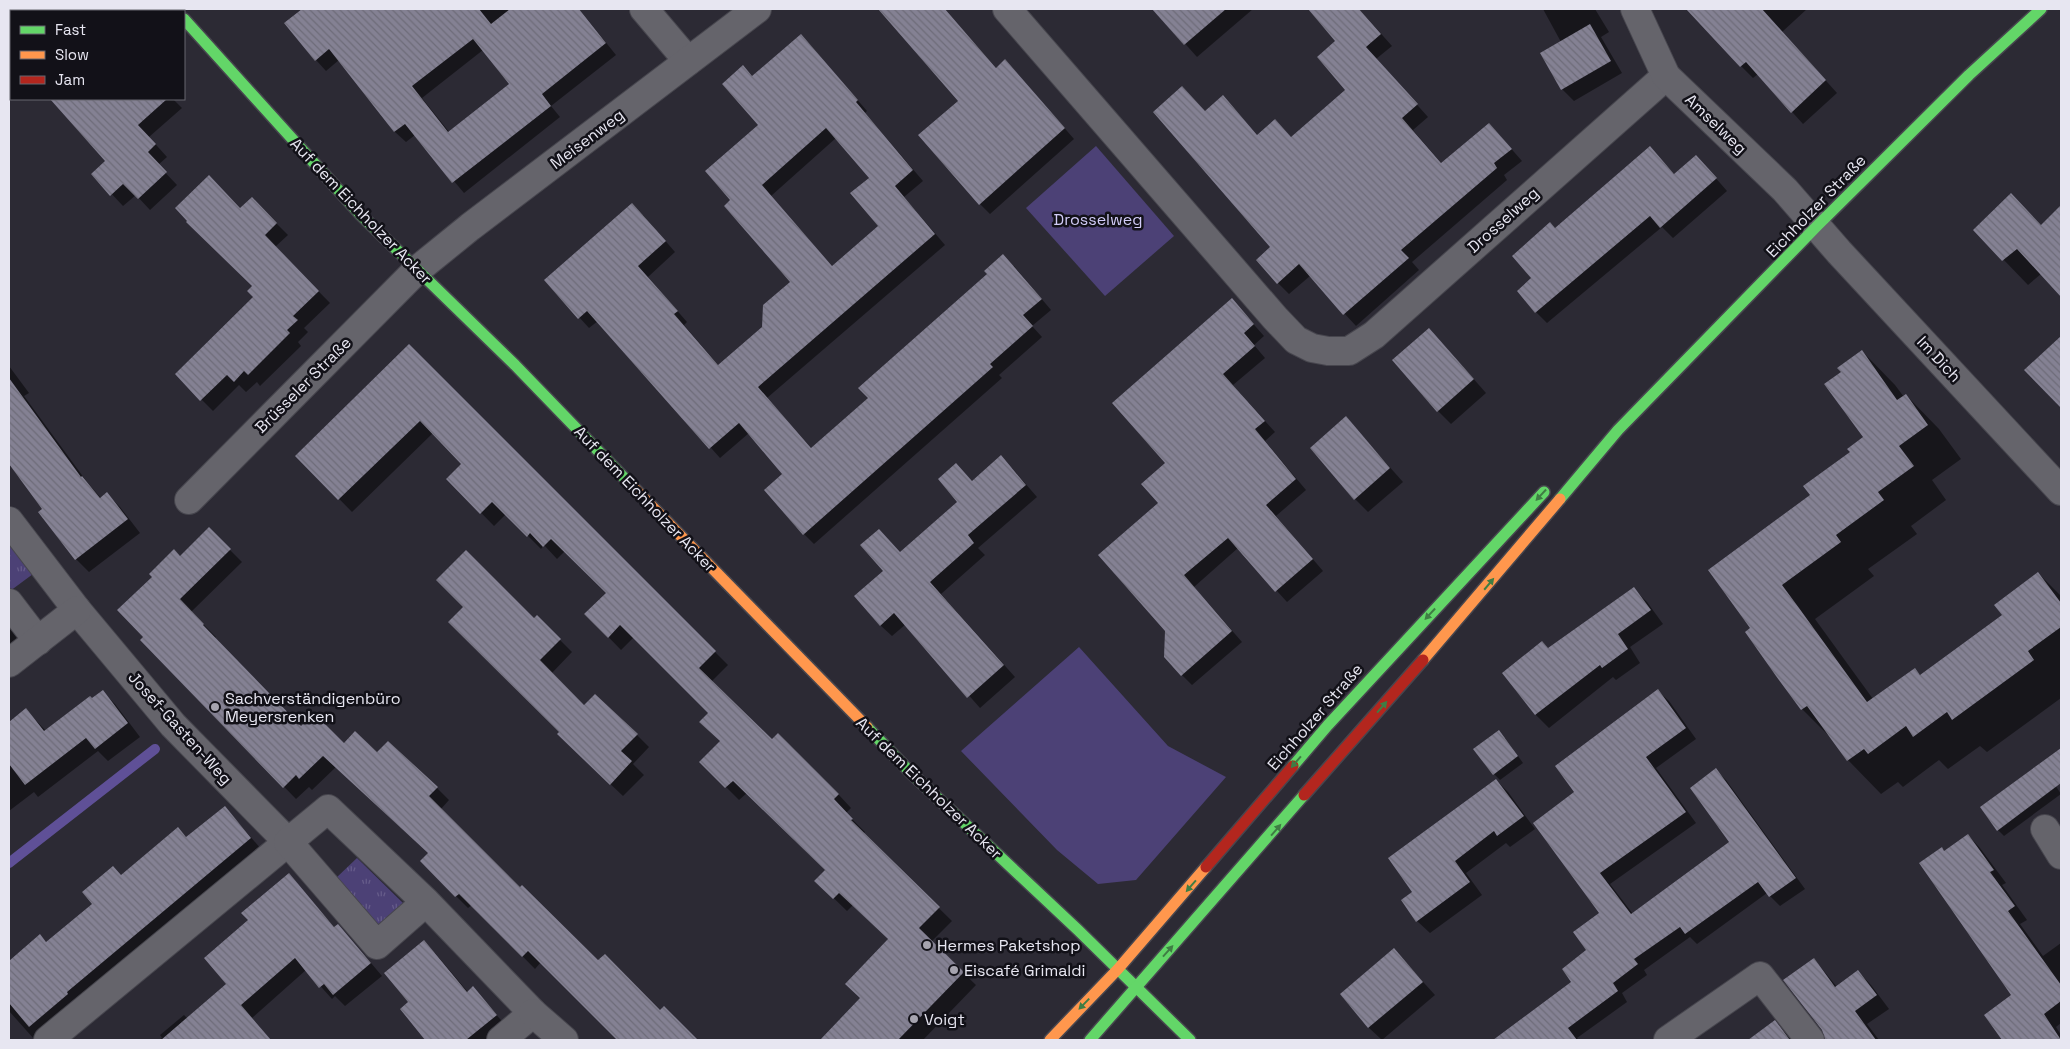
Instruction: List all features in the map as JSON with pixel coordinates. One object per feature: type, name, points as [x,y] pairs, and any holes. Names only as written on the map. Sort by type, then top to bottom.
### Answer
[{"type":"main road","name":"Eichholzer Straße","points":[[1090,1040],[1477,598],[1618,430],[1817,226],[1969,75],[2041,9]]},
{"type":"main road","name":"Auf dem Eichholzer Acker","points":[[185,20],[361,216],[514,365],[911,773],[1078,930],[1190,1040]]},
{"type":"main road","name":"Eichholzer Straße","points":[[1573,467],[1618,430]]},
{"type":"main road","name":"Eichholzer Straße","points":[[1050,1040],[1118,969],[1328,725],[1550,485]]},
{"type":"street","points":[[644,9],[688,62]]},
{"type":"street","name":"Meisenweg","points":[[418,270],[470,227],[757,9]]},
{"type":"street","name":"Drosselweg","points":[[1007,9],[1275,318],[1296,340],[1312,348],[1328,351],[1349,351],[1374,334],[1666,76]]},
{"type":"street","name":"Amselweg","points":[[1635,9],[1666,76],[1785,190],[1817,226]]},
{"type":"street","name":"Im Dich","points":[[1817,226],[2061,491]]},
{"type":"street","name":"Brüsseler Straße","points":[[188,500],[418,270]]},
{"type":"street","name":"Josef-Gasten-Weg","points":[[9,521],[77,610],[173,725],[288,842],[377,945],[426,902]]},
{"type":"street","points":[[9,603],[38,640]]},
{"type":"street","points":[[9,663],[77,610]]},
{"type":"street","points":[[48,1040],[328,808],[426,902],[533,1013],[564,1040]]},
{"type":"street","points":[[2045,829],[2061,855]]},
{"type":"street","points":[[1668,1040],[1760,976],[1810,1040]]},
{"type":"street","points":[[501,1040],[533,1013]]},
{"type":"green space","name":"Drosselweg","points":[[1096,146],[1174,236],[1105,296],[1026,208]]},
{"type":"green space","points":[[9,542],[33,574],[10,591],[9,589]]},
{"type":"green space","points":[[1079,647],[1168,746],[1226,777],[1136,880],[1098,884],[1057,850],[961,751]]},
{"type":"green space","points":[[357,858],[406,906],[377,932],[335,879]]},
{"type":"building","points":[[302,9],[479,9],[491,24],[510,9],[579,9],[606,43],[542,94],[551,106],[452,183],[405,124],[394,132],[329,49],[315,61],[284,23]],"holes":[[[473,39],[509,84],[448,132],[412,86]]]},
{"type":"building","points":[[878,9],[945,9],[996,68],[1005,59],[1065,128],[979,205],[918,135],[958,101]]},
{"type":"building","points":[[1152,9],[1226,9],[1184,45]]},
{"type":"building","points":[[1308,9],[1359,9],[1381,34],[1366,47],[1418,104],[1402,118],[1441,163],[1489,123],[1512,149],[1494,163],[1497,168],[1401,250],[1409,258],[1343,315],[1299,264],[1277,284],[1256,260],[1270,247],[1153,112],[1182,86],[1205,111],[1223,95],[1257,135],[1275,119],[1291,137],[1345,90],[1317,57],[1335,41]]},
{"type":"building","points":[[1686,9],[1762,9],[1826,80],[1791,113],[1746,62],[1740,67]]},
{"type":"building","points":[[1590,24],[1611,61],[1561,90],[1540,53]]},
{"type":"building","points":[[801,34],[858,100],[856,102],[913,170],[895,186],[935,234],[758,387],[811,448],[868,398],[858,388],[987,274],[984,271],[1003,254],[1042,299],[1023,315],[1033,326],[990,364],[993,367],[803,535],[764,490],[782,474],[739,423],[709,449],[587,311],[578,319],[544,280],[632,203],[666,241],[638,266],[678,311],[674,314],[718,365],[762,327],[763,305],[790,282],[724,206],[730,200],[705,171],[758,125],[722,84],[743,65],[752,76]],"holes":[[[826,128],[869,178],[850,193],[878,226],[832,266],[762,185]]]},
{"type":"building","points":[[51,100],[166,100],[138,125],[156,144],[148,152],[167,172],[138,199],[123,184],[110,196],[91,174],[105,161]]},
{"type":"building","points":[[1650,146],[1674,174],[1696,155],[1717,178],[1660,228],[1650,216],[1535,313],[1517,291],[1531,278],[1512,256],[1550,222],[1555,228]]},
{"type":"building","points":[[209,175],[240,208],[252,197],[277,223],[265,235],[319,291],[293,316],[298,320],[287,330],[290,333],[248,375],[244,371],[234,382],[227,375],[200,401],[175,374],[253,297],[247,291],[252,286],[186,222],[175,208]]},
{"type":"building","points":[[2011,193],[2041,225],[2061,205],[2061,297],[2017,249],[2002,261],[1973,230]]},
{"type":"building","points":[[1232,298],[1254,324],[1244,333],[1255,346],[1223,374],[1265,421],[1255,429],[1296,479],[1266,505],[1313,559],[1275,592],[1228,538],[1184,575],[1232,631],[1181,676],[1164,657],[1165,631],[1098,555],[1158,503],[1141,484],[1165,463],[1112,403]]},
{"type":"building","points":[[1429,328],[1474,379],[1437,412],[1392,360]]},
{"type":"building","points":[[2061,336],[2061,408],[2024,370]]},
{"type":"building","points":[[409,344],[716,651],[699,668],[772,739],[778,733],[839,794],[834,799],[853,819],[851,820],[940,907],[919,928],[964,972],[898,1040],[820,1040],[860,998],[845,984],[888,939],[839,893],[833,899],[814,881],[825,870],[733,781],[725,788],[699,762],[720,741],[699,722],[708,713],[620,625],[608,638],[584,614],[606,593],[551,539],[543,547],[530,533],[527,537],[492,502],[480,514],[446,479],[461,464],[420,421],[338,500],[295,456]]},
{"type":"building","points":[[1862,350],[1897,400],[1906,394],[1928,425],[1899,446],[1914,466],[1878,492],[1884,500],[1836,535],[1841,542],[1782,585],[1867,702],[1915,668],[1920,675],[2002,615],[1994,605],[2038,572],[2061,603],[2061,627],[2028,651],[2034,660],[1952,720],[1947,712],[1913,737],[1906,726],[1868,754],[1864,749],[1847,761],[1807,706],[1801,710],[1776,676],[1745,632],[1750,628],[1708,570],[1810,495],[1803,486],[1850,452],[1847,449],[1863,437],[1824,384],[1841,372],[1837,368]]},
{"type":"building","points":[[9,378],[81,477],[100,498],[107,492],[128,519],[75,560],[38,512],[42,509],[9,464]]},
{"type":"building","points":[[1346,416],[1390,468],[1354,500],[1310,448]]},
{"type":"building","points":[[1001,455],[1026,485],[968,535],[974,543],[930,582],[1004,665],[967,698],[894,613],[880,626],[854,596],[883,571],[860,545],[879,529],[900,552],[957,502],[938,479],[956,463],[972,481]]},
{"type":"building","points":[[209,527],[231,549],[180,599],[203,625],[301,726],[314,713],[344,743],[355,731],[377,752],[388,741],[438,787],[429,796],[520,887],[522,885],[598,960],[605,954],[660,1010],[664,1006],[698,1040],[617,1040],[528,951],[522,957],[459,894],[455,897],[420,861],[428,853],[323,756],[299,779],[296,775],[283,788],[140,640],[143,637],[117,610],[152,577],[149,574],[174,549],[180,556]]},
{"type":"building","points":[[466,550],[534,618],[537,615],[561,639],[540,660],[584,705],[595,694],[638,734],[621,751],[632,761],[610,785],[557,734],[559,732],[448,622],[463,607],[436,580]]},
{"type":"building","points":[[1634,587],[1651,610],[1618,634],[1628,649],[1602,668],[1600,665],[1535,715],[1502,673],[1542,641],[1548,648]]},
{"type":"building","points":[[1658,689],[1686,728],[1646,757],[1686,812],[1600,873],[1631,914],[1729,842],[1690,788],[1716,768],[1796,878],[1769,897],[1758,882],[1685,934],[1680,927],[1634,959],[1638,964],[1613,983],[1618,991],[1568,1028],[1577,1040],[1493,1040],[1571,982],[1562,969],[1586,950],[1573,932],[1599,913],[1533,823],[1574,792],[1555,766]]},
{"type":"building","points":[[103,690],[128,723],[95,749],[86,738],[25,785],[9,764],[9,722],[26,708],[44,731],[90,696],[92,698]]},
{"type":"building","points":[[1499,730],[1518,756],[1493,775],[1473,749]]},
{"type":"building","points":[[2061,748],[2061,783],[1997,831],[1980,807]]},
{"type":"building","points":[[1496,779],[1524,816],[1497,836],[1494,831],[1455,861],[1470,882],[1416,922],[1401,900],[1412,892],[1388,858]]},
{"type":"building","points":[[225,806],[251,838],[67,992],[68,994],[29,1027],[9,1003],[9,961],[40,934],[46,942],[92,904],[82,892],[113,866],[121,875],[178,827],[186,837]]},
{"type":"building","points":[[1968,834],[1994,870],[1990,872],[2015,906],[2008,911],[2061,985],[2061,1001],[2044,1014],[2061,1040],[2002,1040],[1984,1015],[2011,995],[1919,863],[1942,847],[1944,851]]},
{"type":"building","points":[[289,873],[334,927],[338,924],[371,963],[333,995],[324,984],[319,988],[295,958],[241,1005],[271,1040],[161,1040],[226,984],[204,958],[248,920],[241,913]]},
{"type":"building","points":[[424,940],[467,992],[473,986],[497,1015],[466,1040],[425,1040],[400,1009],[408,1002],[384,973]]},
{"type":"building","points":[[1394,948],[1423,982],[1368,1028],[1340,994]]},
{"type":"building","points":[[1814,958],[1835,987],[1858,970],[1877,995],[1855,1011],[1876,1040],[1825,1040],[1822,1030],[1783,980]]},
{"type":"building","points":[[1775,1020],[1790,1040],[1748,1040]]},
{"type":"waterway","points":[[9,863],[155,749]]},
{"type":"traffic: fast","points":[[1560,499],[1618,430],[1817,226],[1969,75],[2041,9]]},
{"type":"traffic: fast","points":[[185,20],[361,215],[515,365],[633,487]]},
{"type":"traffic: fast","points":[[1293,766],[1328,725],[1544,492]]},
{"type":"traffic: fast","points":[[867,727],[911,773],[1078,930],[1190,1040]]},
{"type":"traffic: fast","points":[[1090,1040],[1304,795]]},
{"type":"traffic: slow","points":[[633,487],[867,727]]},
{"type":"traffic: slow","points":[[1423,660],[1560,499]]},
{"type":"traffic: slow","points":[[1050,1040],[1118,969],[1206,867]]},
{"type":"traffic: jam","points":[[1304,795],[1423,660]]},
{"type":"traffic: jam","points":[[1206,867],[1293,766]]},
{"type":"place","name":"Sachverständigenbüro Meyersrenken","points":[[215,707]]},
{"type":"place","name":"Hermes Paketshop","points":[[927,945]]},
{"type":"place","name":"Eiscafé Grimaldi","points":[[954,970]]},
{"type":"place","name":"Voigt","points":[[914,1019]]}]
